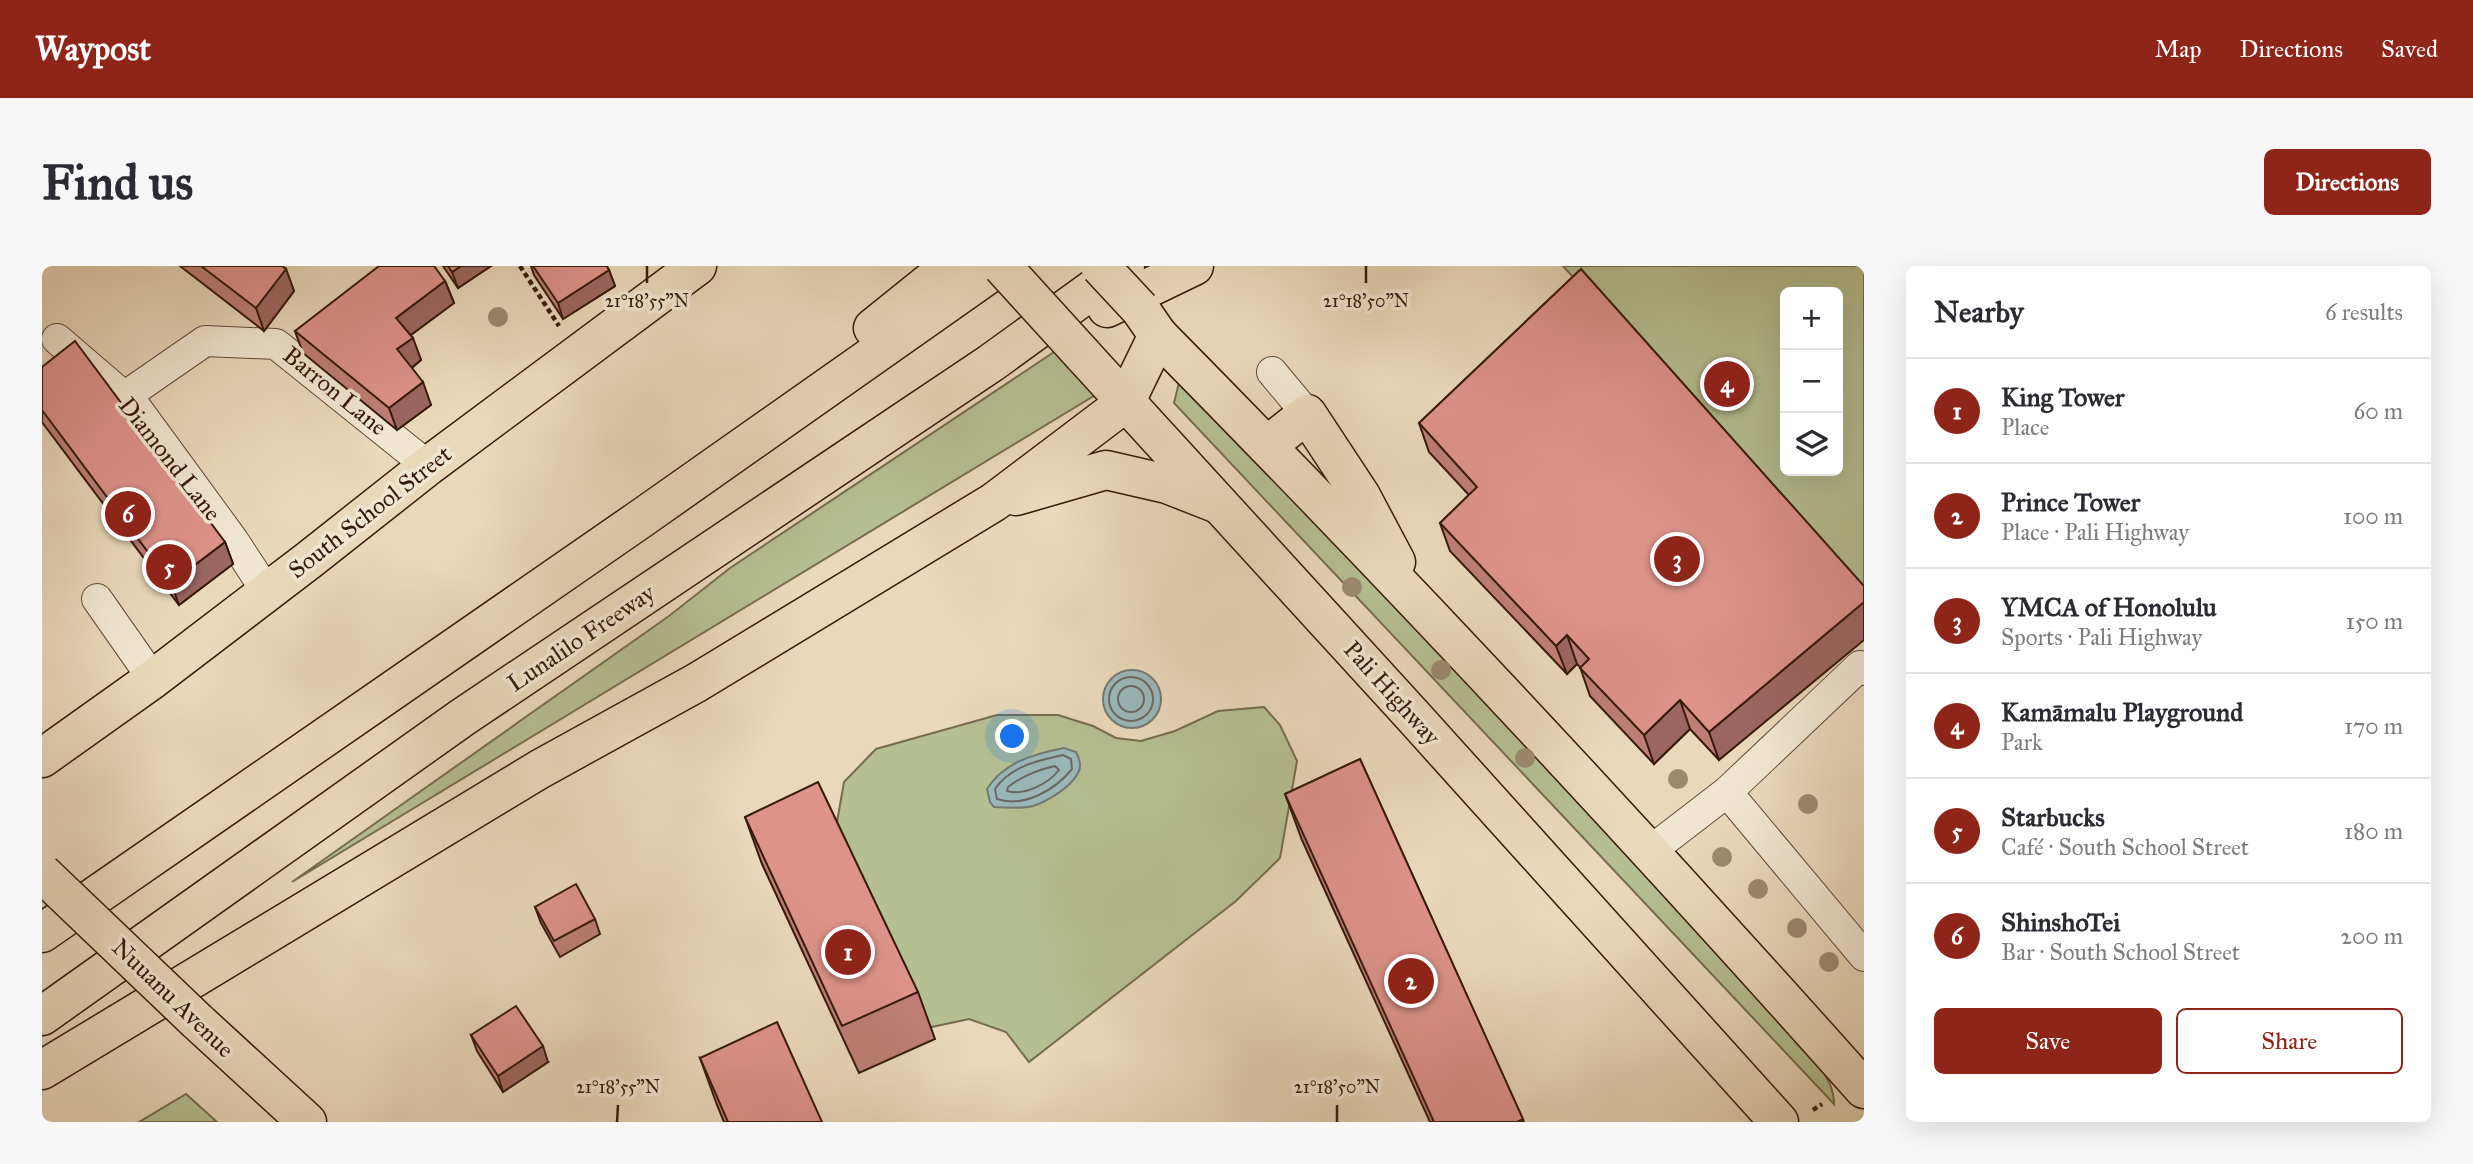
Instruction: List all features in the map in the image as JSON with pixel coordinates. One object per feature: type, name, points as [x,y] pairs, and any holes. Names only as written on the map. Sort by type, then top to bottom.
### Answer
[{"type":"main road","name":"South School Street","points":[[42,758],[153,679],[428,466],[697,266]]},
{"type":"main road","points":[[639,520],[950,266]]},
{"type":"main road","points":[[42,933],[1001,266]]},
{"type":"main road","name":"Pali Highway","points":[[1001,266],[1423,726],[1796,1116]]},
{"type":"main road","points":[[1100,266],[1149,322],[1418,604],[1649,852],[1864,1089]]},
{"type":"main road","name":"Lunalilo Freeway","points":[[42,1016],[463,717],[991,363],[1125,266]]},
{"type":"main road","points":[[991,363],[1194,266]]},
{"type":"main road","points":[[42,1070],[540,769],[696,683],[994,502],[1125,403],[1149,322]]},
{"type":"main road","points":[[1268,446],[1307,414],[1361,496],[1418,604]]},
{"type":"main road","points":[[994,502],[1105,470],[1167,484],[1218,504]]},
{"type":"main road","name":"Nuuanu Avenue","points":[[42,873],[242,1064],[307,1122]]},
{"type":"lane","name":"Diamond Lane","points":[[57,340],[135,406],[233,540],[267,592]]},
{"type":"lane","name":"Barron Lane","points":[[124,397],[205,341],[276,344],[428,466]]},
{"type":"lane","points":[[1272,372],[1307,414]]},
{"type":"lane","points":[[97,600],[153,679]]},
{"type":"lane","points":[[1649,852],[1727,792],[1860,666],[1864,670]]},
{"type":"lane","points":[[1727,792],[1864,956]]},
{"type":"path","points":[[520,266],[557,323]]},
{"type":"path","points":[[1796,1116],[1822,1104]]},
{"type":"green space","points":[[1563,266],[1864,266],[1864,603]]},
{"type":"green space","points":[[1063,346],[1097,394],[292,882],[669,616],[730,568]]},
{"type":"green space","points":[[1183,366],[1818,1065],[1829,1083],[1834,1104],[1174,403]]},
{"type":"green space","points":[[1264,707],[1280,725],[1297,761],[1280,858],[1236,901],[1029,1062],[1006,1032],[969,1019],[927,1028],[837,822],[844,782],[876,749],[997,715],[1058,715],[1093,726],[1116,738],[1141,741],[1175,731],[1218,711]]},
{"type":"green space","points":[[186,1094],[217,1122],[139,1122]]},
{"type":"water","points":[[1132,670],[1148,675],[1156,683],[1161,699],[1156,715],[1148,723],[1132,728],[1116,723],[1108,715],[1103,699],[1108,683],[1116,675]]},
{"type":"water","points":[[1064,748],[1076,752],[1080,768],[1075,778],[1058,793],[1028,807],[994,807],[990,802],[987,789],[1002,772],[1031,756]]},
{"type":"building","points":[[201,266],[282,266],[286,269],[256,308]]},
{"type":"building","points":[[379,266],[434,266],[445,281],[396,318],[413,338],[397,349],[423,382],[389,408],[295,331]]},
{"type":"building","points":[[448,266],[461,266],[452,272]]},
{"type":"building","points":[[533,266],[607,266],[609,270],[558,303]]},
{"type":"building","points":[[1581,269],[1864,586],[1864,602],[1709,732],[1680,700],[1644,735],[1580,668],[1589,659],[1567,635],[1556,646],[1440,523],[1477,487],[1419,423]]},
{"type":"building","points":[[75,341],[225,542],[171,583],[42,410],[42,367]]},
{"type":"building","points":[[1360,759],[1523,1119],[1517,1122],[1434,1122],[1285,794]]},
{"type":"building","points":[[818,782],[918,992],[842,1026],[745,817]]},
{"type":"building","points":[[576,884],[595,919],[554,941],[535,907]]},
{"type":"building","points":[[516,1006],[543,1046],[498,1076],[471,1035]]},
{"type":"building","points":[[777,1022],[822,1122],[728,1122],[700,1058]]},
{"type":"place","name":"Kamāmalu Playground","points":[[1727,384]]},
{"type":"place","name":"ShinshoTei","points":[[128,514]]},
{"type":"place","name":"YMCA of Honolulu","points":[[1677,559]]},
{"type":"place","name":"Starbucks","points":[[169,567]]},
{"type":"place","name":"King Tower","points":[[848,952]]},
{"type":"place","name":"Prince Tower","points":[[1411,981]]}]
